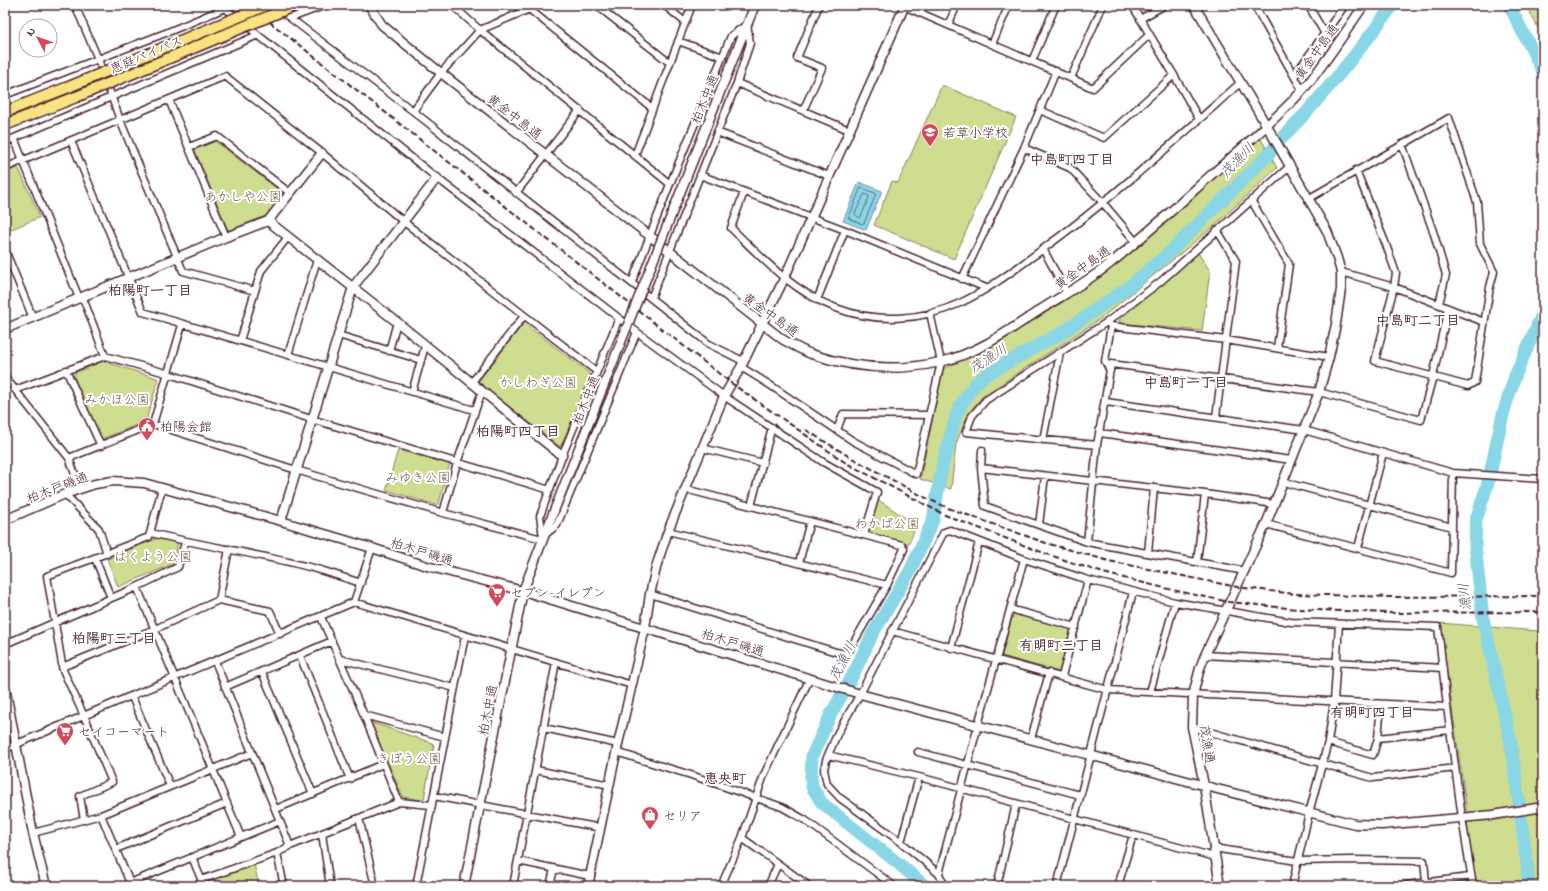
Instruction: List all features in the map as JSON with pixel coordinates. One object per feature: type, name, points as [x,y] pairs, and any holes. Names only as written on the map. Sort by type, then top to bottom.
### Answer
[{"type":"highway","name":"恵庭バイパス","points":[[5,112],[267,5]]},
{"type":"highway","name":"恵庭バイパス","points":[[5,126],[296,5]]},
{"type":"street","points":[[75,5],[98,59],[120,120],[183,271],[255,291]]},
{"type":"street","points":[[273,5],[413,111],[709,344],[742,364],[770,385],[854,441],[916,474],[941,362],[930,313]]},
{"type":"street","points":[[292,18],[326,5]]},
{"type":"street","name":"黄金中島通","points":[[369,5],[382,25],[441,73],[669,253],[782,339],[809,353],[838,362],[891,368],[941,362],[978,349],[1012,329],[1106,267],[1269,130],[1324,62],[1364,5]]},
{"type":"street","points":[[452,5],[480,30],[670,184]]},
{"type":"street","points":[[413,111],[441,73],[480,30],[539,5]]},
{"type":"street","points":[[596,5],[670,63]]},
{"type":"street","points":[[664,5],[685,22]]},
{"type":"street","points":[[635,155],[692,5]]},
{"type":"street","name":"柏木中通","points":[[464,886],[523,591],[542,538],[755,5]]},
{"type":"street","points":[[803,111],[822,68],[797,58],[818,5]]},
{"type":"street","points":[[948,25],[957,5]]},
{"type":"street","points":[[992,44],[1010,5]]},
{"type":"street","points":[[1032,61],[1056,5]]},
{"type":"street","points":[[1071,78],[1103,5]]},
{"type":"street","points":[[1132,5],[1199,119]]},
{"type":"street","points":[[1140,19],[1165,5]]},
{"type":"street","name":"茂漁通","points":[[1194,5],[1269,130],[1329,236],[1338,258],[1341,272],[1341,289],[1329,357],[1318,392],[1266,524],[1205,655],[1193,695],[1192,727],[1199,769],[1204,785],[1220,886]]},
{"type":"street","points":[[1254,5],[1302,90]]},
{"type":"street","points":[[1308,5],[1325,34]]},
{"type":"street","points":[[1294,76],[1345,5]]},
{"type":"street","points":[[588,886],[617,748],[645,628],[650,594],[657,564],[668,531],[724,396],[742,364],[784,279],[904,6],[1093,88],[1149,35]]},
{"type":"street","points":[[5,95],[226,8],[437,178],[637,332],[724,396],[823,462],[877,492],[864,535]]},
{"type":"street","points":[[529,9],[652,108]]},
{"type":"street","points":[[632,282],[670,184],[732,36],[747,24],[750,43],[737,83],[651,298]]},
{"type":"street","points":[[5,142],[258,35]]},
{"type":"street","points":[[678,41],[723,58]]},
{"type":"street","points":[[962,279],[1024,148],[1056,71]]},
{"type":"street","points":[[1040,110],[1104,138],[1174,75]]},
{"type":"street","points":[[5,168],[225,76],[322,153],[404,222],[596,371]]},
{"type":"street","points":[[737,83],[849,130]]},
{"type":"street","points":[[744,192],[731,228],[784,279],[817,300],[837,309],[857,314],[880,318],[903,318],[930,313],[960,304],[1024,264],[1064,235],[1103,203],[1240,83]]},
{"type":"street","points":[[169,100],[226,237]]},
{"type":"street","points":[[516,193],[580,110]]},
{"type":"street","points":[[1308,199],[1356,170],[1449,118],[1477,202],[1480,244],[1494,272],[1474,382],[1468,386],[1375,361],[1394,287],[1396,272],[1356,170]]},
{"type":"street","points":[[717,132],[829,176]]},
{"type":"street","points":[[189,147],[217,136],[290,193]]},
{"type":"street","points":[[14,138],[22,161],[105,356]]},
{"type":"street","points":[[71,141],[143,312],[474,410]]},
{"type":"street","points":[[1402,144],[1434,234],[1446,275],[1439,304]]},
{"type":"street","points":[[1024,148],[1070,168],[1103,203],[1136,242]]},
{"type":"street","points":[[5,329],[177,257],[268,221],[322,153]]},
{"type":"street","points":[[1097,445],[966,432],[972,416],[986,400],[1109,324],[1160,282],[1289,167]]},
{"type":"street","points":[[700,175],[845,230],[986,288]]},
{"type":"street","points":[[281,521],[311,419],[329,367],[353,287],[437,178]]},
{"type":"street","points":[[1251,200],[1289,264],[1277,348]]},
{"type":"street","points":[[268,221],[397,322],[562,456]]},
{"type":"street","points":[[817,300],[845,230]]},
{"type":"street","points":[[1216,417],[1236,261],[1217,230]]},
{"type":"street","points":[[240,341],[262,270],[288,237]]},
{"type":"street","points":[[1043,249],[1067,293]]},
{"type":"street","points":[[5,250],[33,318]]},
{"type":"street","points":[[288,355],[317,260]]},
{"type":"street","points":[[1341,272],[1394,287],[1484,322]]},
{"type":"street","points":[[1087,542],[1097,445],[1106,402],[1111,364],[1318,392],[1421,420],[1433,376],[1448,308]]},
{"type":"street","points":[[472,382],[524,316]]},
{"type":"street","points":[[542,538],[540,516],[562,456],[619,318]]},
{"type":"street","points":[[389,351],[397,322]]},
{"type":"street","points":[[152,424],[166,373],[182,324]]},
{"type":"street","points":[[1109,324],[1226,340],[1329,357]]},
{"type":"street","points":[[1109,324],[1105,361],[1110,371]]},
{"type":"street","points":[[542,538],[557,525],[637,332]]},
{"type":"street","points":[[338,336],[421,360]]},
{"type":"street","points":[[412,392],[425,346]]},
{"type":"street","points":[[1043,440],[1060,353]]},
{"type":"street","points":[[15,390],[105,356],[166,373],[311,419],[550,490]]},
{"type":"street","points":[[66,370],[100,446]]},
{"type":"street","points":[[5,377],[69,458],[80,488]]},
{"type":"street","points":[[443,513],[457,463],[482,390]]},
{"type":"street","points":[[1106,402],[1304,430],[1453,473],[1543,479]]},
{"type":"street","points":[[837,430],[843,414],[929,415]]},
{"type":"street","points":[[69,458],[152,424],[296,470],[443,513],[542,538]]},
{"type":"street","points":[[751,506],[772,427]]},
{"type":"street","points":[[1100,433],[1292,460]]},
{"type":"street","points":[[702,448],[762,463]]},
{"type":"street","points":[[982,450],[981,468],[985,506],[1087,542],[1245,571]]},
{"type":"street","points":[[1358,548],[1383,453]]},
{"type":"street","points":[[981,468],[1205,494],[1274,504]]},
{"type":"street","points":[[1266,524],[1451,573],[1453,473]]},
{"type":"street","points":[[1038,525],[1045,476]]},
{"type":"street","name":"柏木戸磯通","points":[[5,520],[80,488],[113,481],[144,484],[281,521],[427,566],[523,591],[857,693],[1308,813],[1355,824],[1382,825],[1462,818],[1543,807]]},
{"type":"street","points":[[1283,482],[1452,527]]},
{"type":"street","points":[[84,820],[80,796],[112,782],[62,667],[48,576],[150,537],[162,488]]},
{"type":"street","points":[[1148,554],[1154,488]]},
{"type":"street","points":[[650,594],[836,652],[847,654],[887,585],[904,549],[902,545],[685,489]]},
{"type":"street","points":[[65,494],[99,529],[107,554]]},
{"type":"street","points":[[1197,562],[1205,494]]},
{"type":"street","points":[[799,563],[810,521]]},
{"type":"street","points":[[945,886],[939,874],[901,842],[840,798],[827,784],[824,770],[828,755],[857,693],[892,631],[944,532],[950,530],[1024,559],[1088,580],[1175,602],[1291,622],[1438,627],[1455,768],[1470,877],[1473,886]]},
{"type":"street","points":[[668,531],[887,585]]},
{"type":"street","points":[[151,533],[185,542],[229,549],[309,567],[361,583]]},
{"type":"street","points":[[5,644],[137,587],[178,567],[185,542]]},
{"type":"street","points":[[951,648],[979,542]]},
{"type":"street","points":[[354,602],[372,548]]},
{"type":"street","points":[[219,600],[229,549]]},
{"type":"street","points":[[95,558],[111,598]]},
{"type":"street","points":[[939,874],[1024,559]]},
{"type":"street","points":[[1062,676],[1088,580]]},
{"type":"street","points":[[137,587],[214,768],[241,837]]},
{"type":"street","points":[[1057,886],[1133,592]]},
{"type":"street","points":[[62,667],[154,630],[219,600],[270,612],[280,634]]},
{"type":"street","points":[[5,749],[354,602],[632,685]]},
{"type":"street","points":[[1150,692],[1175,602]]},
{"type":"street","points":[[1010,609],[1076,626]]},
{"type":"street","points":[[321,617],[364,715],[399,802]]},
{"type":"street","points":[[1292,886],[1308,813],[1328,742],[1334,702],[1339,624]]},
{"type":"street","points":[[892,631],[951,648],[1062,676],[1108,690],[1381,705],[1447,707]]},
{"type":"street","points":[[416,886],[465,636]]},
{"type":"street","points":[[225,687],[332,641]]},
{"type":"street","points":[[1205,655],[1443,668]]},
{"type":"street","points":[[300,656],[350,779]]},
{"type":"street","points":[[340,659],[455,688]]},
{"type":"street","points":[[215,661],[290,846]]},
{"type":"street","points":[[513,886],[556,662]]},
{"type":"street","points":[[262,672],[313,794]]},
{"type":"street","points":[[1031,739],[1049,673]]},
{"type":"street","points":[[721,886],[742,838],[764,775],[810,678]]},
{"type":"street","points":[[5,687],[33,833],[46,886]]},
{"type":"street","points":[[132,696],[170,786]]},
{"type":"street","points":[[1328,742],[1373,755],[1378,738],[1381,705]]},
{"type":"street","points":[[364,715],[444,737]]},
{"type":"street","points":[[1192,727],[1372,778],[1455,768]]},
{"type":"street","points":[[544,728],[617,748],[782,807],[805,820],[894,886]]},
{"type":"street","points":[[1378,738],[1450,730]]},
{"type":"street","points":[[918,752],[968,764],[1080,795]]},
{"type":"street","points":[[33,833],[101,815],[252,753]]},
{"type":"street","points":[[828,755],[919,777],[1215,857]]},
{"type":"street","points":[[276,809],[384,764]]},
{"type":"street","points":[[536,770],[610,785]]},
{"type":"street","points":[[901,842],[919,777]]},
{"type":"street","points":[[434,796],[601,828]]},
{"type":"street","points":[[192,857],[203,883],[399,802],[431,806]]},
{"type":"street","points":[[116,849],[227,803]]},
{"type":"street","points":[[997,886],[1016,804]]},
{"type":"street","points":[[101,815],[130,883],[280,821]]},
{"type":"street","points":[[359,818],[375,886]]},
{"type":"street","points":[[322,834],[330,886]]},
{"type":"street","points":[[1118,886],[1133,835]]},
{"type":"street","points":[[742,838],[809,886]]},
{"type":"street","points":[[1213,848],[1297,861],[1424,861],[1426,882]]},
{"type":"street","points":[[277,853],[284,886]]},
{"type":"street","points":[[518,861],[590,876]]},
{"type":"street","points":[[768,886],[778,864]]},
{"type":"street","points":[[550,886],[554,868]]},
{"type":"street","points":[[1397,886],[1470,877]]},
{"type":"green space","points":[[1526,5],[1543,5],[1543,37]]},
{"type":"green space","points":[[942,85],[1016,117],[954,259],[874,225],[892,181],[898,183]]},
{"type":"green space","points":[[1260,137],[1277,168],[1213,227],[1100,319],[983,396],[968,414],[956,444],[951,489],[920,479],[943,369],[980,352],[1013,333],[1105,274]]},
{"type":"green space","name":"あかしや公園","points":[[215,141],[284,194],[268,215],[228,230],[195,151],[196,149]]},
{"type":"green space","points":[[17,168],[19,169],[40,217],[5,232],[5,173]]},
{"type":"green space","points":[[1198,253],[1210,271],[1202,331],[1120,323],[1119,320]]},
{"type":"green space","name":"かしわぎ公園","points":[[524,323],[590,375],[561,446],[559,446],[478,382]]},
{"type":"green space","name":"みかほ公園","points":[[103,361],[157,378],[158,381],[146,421],[102,439],[99,438],[74,377],[75,373]]},
{"type":"green space","name":"みゆき公園","points":[[398,450],[449,464],[439,503],[436,505],[386,490]]},
{"type":"green space","name":"わかば公園","points":[[877,499],[916,525],[909,544],[867,532]]},
{"type":"green space","name":"はくよう公園","points":[[158,538],[178,543],[173,564],[118,587],[107,559]]},
{"type":"green space","points":[[1013,613],[1071,629],[1059,672],[1002,656]]},
{"type":"green space","points":[[1440,623],[1538,631],[1543,654],[1543,886],[1478,886],[1469,848],[1466,805]]},
{"type":"green space","name":"きぼう公園","points":[[373,723],[432,743],[434,745],[424,799],[403,797],[371,725]]},
{"type":"green space","points":[[254,864],[259,886],[216,886],[213,880]]},
{"type":"water","points":[[859,182],[882,191],[866,230],[843,221]]},
{"type":"waterway","name":"茂漁川","points":[[925,886],[822,803],[812,787],[812,756],[831,714],[853,675],[872,635],[910,571],[933,520],[942,467],[956,416],[962,403],[975,384],[987,374],[1063,332],[1130,286],[1170,252],[1269,154],[1340,73],[1393,5]]},
{"type":"waterway","name":"漁川","points":[[1509,5],[1543,72]]},
{"type":"waterway","name":"漁川","points":[[1529,886],[1511,743],[1483,618],[1475,545],[1476,520],[1488,483],[1503,414],[1515,376],[1543,312]]},
{"type":"railway","points":[[248,5],[731,383],[846,463],[945,515],[1044,553],[1103,573],[1229,602],[1297,609],[1387,613],[1543,612]]},
{"type":"railway","points":[[806,430],[850,457],[922,496],[948,508],[1046,543],[1109,561],[1237,587],[1295,594],[1390,597],[1543,596]]},
{"type":"place","name":"若草小学校","points":[[930,147]]},
{"type":"place","name":"柏陽会館","points":[[147,441]]},
{"type":"place","name":"セブン-イレブン","points":[[497,607]]},
{"type":"place","name":"セイコーマート","points":[[65,746]]},
{"type":"place","name":"セリア","points":[[650,830]]},
{"type":"district","name":"中島町四丁目","points":[[1072,159]]},
{"type":"district","name":"柏陽町一丁目","points":[[150,290]]},
{"type":"district","name":"中島町二丁目","points":[[1418,320]]},
{"type":"district","name":"中島町一丁目","points":[[1186,382]]},
{"type":"district","name":"柏陽町四丁目","points":[[518,431]]},
{"type":"district","name":"柏陽町三丁目","points":[[114,638]]},
{"type":"district","name":"有明町三丁目","points":[[1061,645]]},
{"type":"district","name":"有明町四丁目","points":[[1372,712]]},
{"type":"district","name":"恵央町","points":[[725,778]]}]
